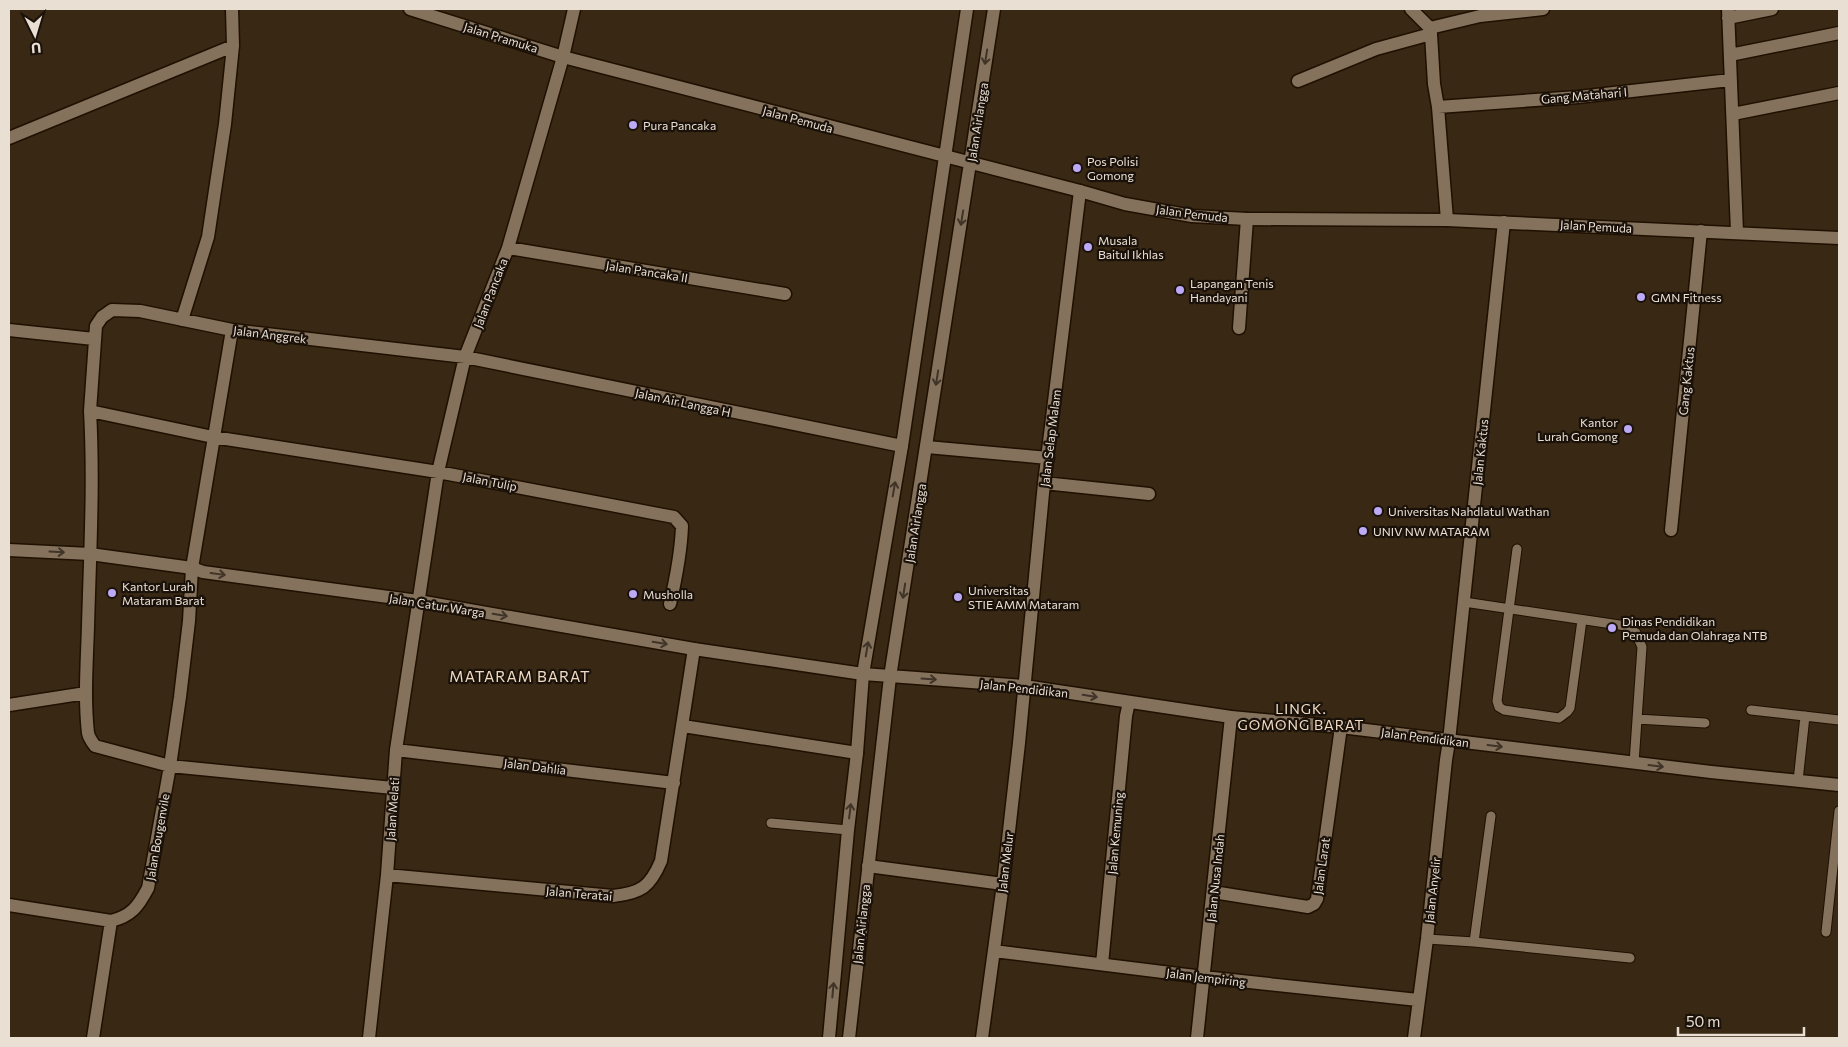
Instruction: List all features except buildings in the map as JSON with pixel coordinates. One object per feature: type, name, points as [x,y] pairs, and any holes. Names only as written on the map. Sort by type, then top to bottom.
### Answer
[{"type":"street","points":[[182,320],[208,237],[225,124],[233,46],[232,9]]},
{"type":"street","name":"Jalan Pramuka","points":[[410,9],[563,57]]},
{"type":"street","name":"Jalan Pancaka","points":[[421,580],[438,472],[465,357],[508,248],[563,57],[574,9]]},
{"type":"street","name":"Jalan Airlangga","points":[[829,1038],[863,674],[902,446],[967,9]]},
{"type":"street","name":"Jalan Airlangga","points":[[849,1038],[890,677],[994,9]]},
{"type":"street","points":[[1411,9],[1430,31],[1447,220]]},
{"type":"street","points":[[1298,82],[1376,49],[1480,16],[1543,9]]},
{"type":"street","points":[[1737,232],[1728,13],[1772,9]]},
{"type":"street","points":[[1730,55],[1839,33]]},
{"type":"street","points":[[9,138],[233,46]]},
{"type":"street","name":"Jalan Pemuda","points":[[563,57],[1125,204],[1183,214],[1247,219],[1504,222],[1839,238]]},
{"type":"street","name":"Gang Matahari I","points":[[1438,107],[1578,97],[1730,80]]},
{"type":"street","points":[[1732,114],[1839,93]]},
{"type":"street","name":"Jalan Selap Malam","points":[[1024,686],[1044,483],[1080,191]]},
{"type":"street","points":[[1239,328],[1247,219]]},
{"type":"street","name":"Jalan Kaktus","points":[[1449,741],[1504,222]]},
{"type":"street","name":"Gang Kaktus","points":[[1671,530],[1701,231]]},
{"type":"street","name":"Jalan Pancaka II","points":[[508,248],[786,294]]},
{"type":"street","name":"Jalan Anggrek","points":[[94,339],[96,326],[102,317],[112,310],[140,310],[232,330],[465,357]]},
{"type":"street","points":[[9,330],[94,339],[90,411],[90,554],[86,693],[88,735],[95,746],[170,766],[393,788]]},
{"type":"street","points":[[192,568],[232,330]]},
{"type":"street","name":"Jalan Air Langga H","points":[[465,357],[902,446]]},
{"type":"street","name":"Jalan Tulip","points":[[90,411],[213,437],[438,472],[674,517],[682,526],[682,533],[679,569],[670,604]]},
{"type":"street","points":[[927,446],[1048,458]]},
{"type":"street","points":[[1044,483],[1149,494]]},
{"type":"street","name":"Jalan Catur Warga","points":[[9,550],[90,554],[192,568],[203,572],[418,601],[694,649],[863,674]]},
{"type":"street","name":"Jalan Bougenvile","points":[[111,921],[124,918],[140,904],[148,888],[170,766],[189,622],[192,568]]},
{"type":"street","name":"Jalan Melati","points":[[369,1038],[387,875],[396,750],[421,580]]},
{"type":"street","name":"Jalan Teratai","points":[[387,875],[613,896],[630,894],[646,887],[661,861],[694,649]]},
{"type":"street","name":"Jalan Pendidikan","points":[[863,674],[1024,686],[1231,717],[1341,727],[1732,775],[1839,785]]},
{"type":"street","name":"Jalan Melur","points":[[982,1038],[1003,884],[1024,686]]},
{"type":"street","points":[[9,705],[86,693]]},
{"type":"street","name":"Jalan Kemuning","points":[[1102,964],[1128,702]]},
{"type":"street","name":"Jalan Nusa Indah","points":[[1197,1038],[1214,892],[1231,717]]},
{"type":"street","points":[[683,726],[857,753]]},
{"type":"street","name":"Jalan Larat","points":[[1214,892],[1308,907],[1314,904],[1317,899],[1341,727]]},
{"type":"street","name":"Jalan Anyelir","points":[[1414,1038],[1449,741]]},
{"type":"street","name":"Jalan Dahlia","points":[[396,750],[674,782]]},
{"type":"street","points":[[868,866],[1003,884]]},
{"type":"street","points":[[9,905],[111,921],[93,1038]]},
{"type":"street","name":"Jalan Jempiring","points":[[994,951],[1203,977],[1418,1000]]},
{"type":"lane","points":[[1517,549],[1497,701],[1501,708],[1559,718],[1567,712],[1570,708],[1582,620]]},
{"type":"lane","points":[[1464,602],[1626,626],[1636,633],[1642,647],[1634,763]]},
{"type":"lane","points":[[1752,710],[1839,720]]},
{"type":"lane","points":[[1798,781],[1805,716]]},
{"type":"lane","points":[[1637,719],[1705,723]]},
{"type":"lane","points":[[1826,932],[1839,812]]},
{"type":"lane","points":[[1474,942],[1491,816]]},
{"type":"lane","points":[[771,823],[848,830]]},
{"type":"lane","points":[[1427,938],[1630,958]]},
{"type":"place","name":"Pura Pancaka","points":[[633,125]]},
{"type":"place","name":"Pos Polisi Gomong","points":[[1077,168]]},
{"type":"place","name":"Musala Baitul Ikhlas","points":[[1088,247]]},
{"type":"place","name":"Lapangan Tenis Handayani","points":[[1180,290]]},
{"type":"place","name":"GMN Fitness","points":[[1641,297]]},
{"type":"place","name":"Kantor Lurah Gomong","points":[[1628,429]]},
{"type":"place","name":"Universitas Nahdlatul Wathan","points":[[1378,511]]},
{"type":"place","name":"UNIV NW MATARAM","points":[[1363,531]]},
{"type":"place","name":"Kantor Lurah Mataram Barat","points":[[112,593]]},
{"type":"place","name":"Musholla","points":[[633,594]]},
{"type":"place","name":"Universitas STIE AMM Mataram","points":[[958,597]]},
{"type":"place","name":"Dinas Pendidikan Pemuda dan Olahraga NTB","points":[[1612,628]]},
{"type":"district","name":"MATARAM BARAT","points":[[520,676]]},
{"type":"district","name":"LINGK. GOMONG BARAT","points":[[1301,716]]}]
